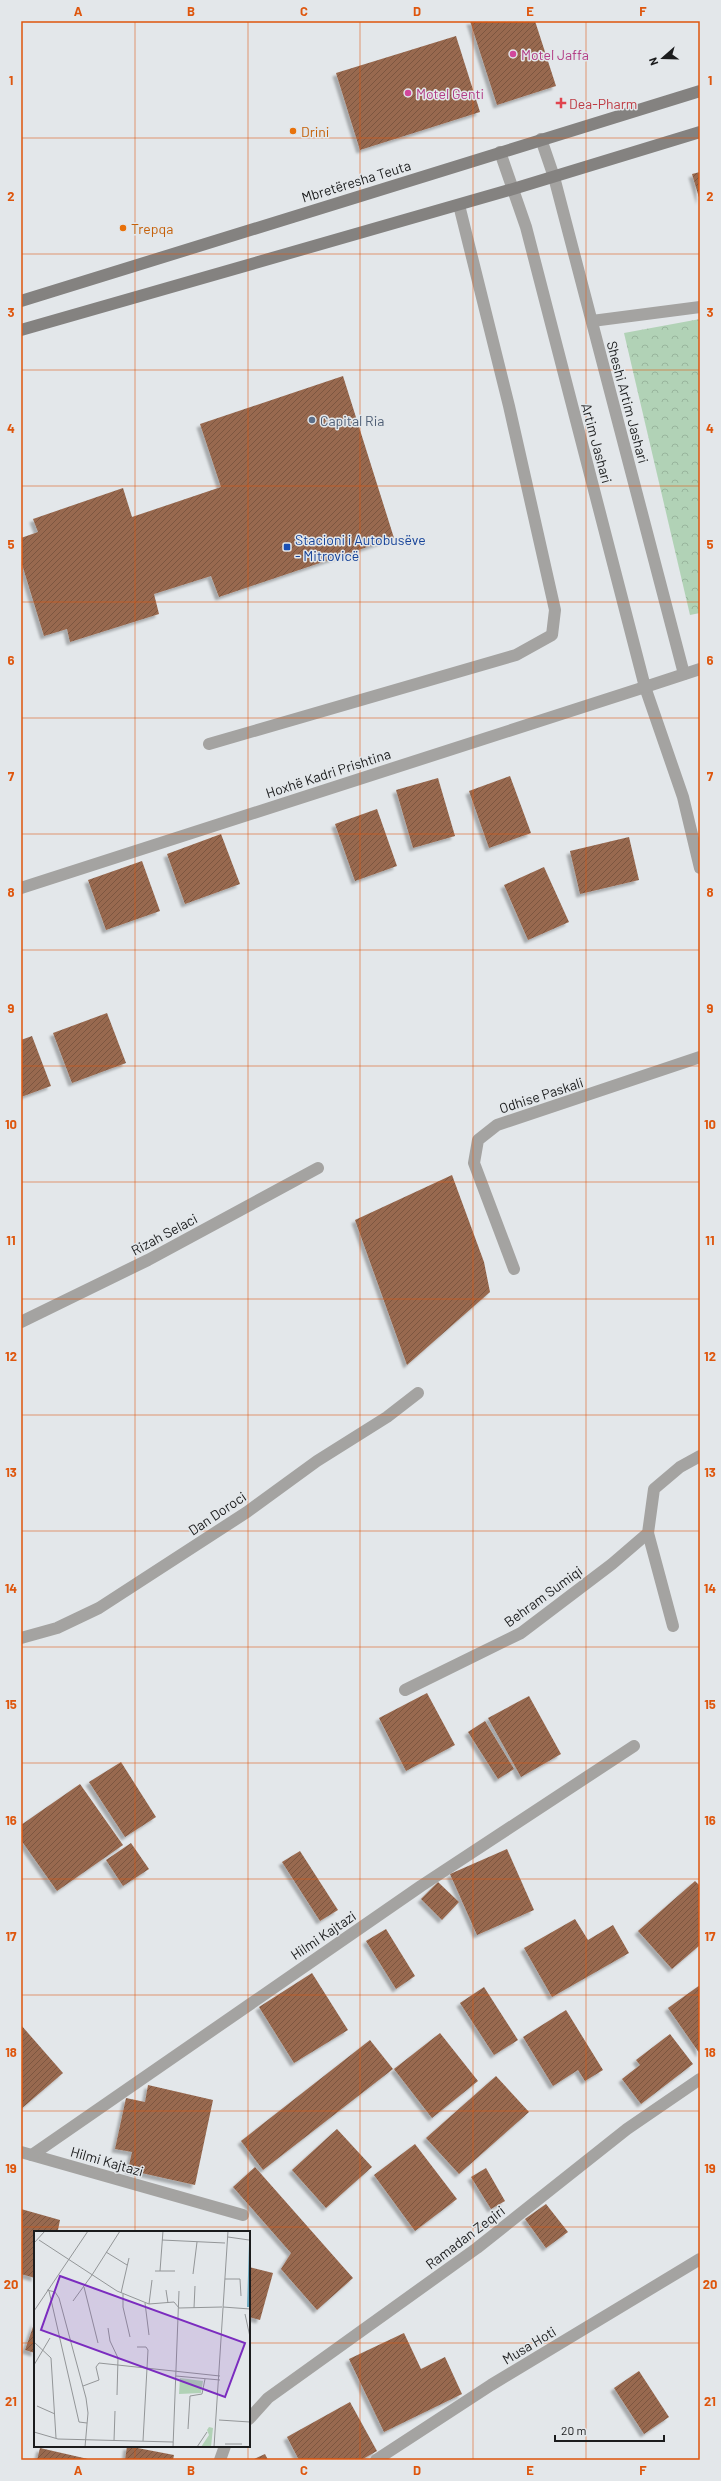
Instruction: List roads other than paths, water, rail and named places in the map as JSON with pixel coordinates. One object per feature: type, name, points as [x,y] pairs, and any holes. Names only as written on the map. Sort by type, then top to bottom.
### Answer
[{"type":"main road","name":"Mbretëresha Teuta","points":[[21,301],[700,91]]},
{"type":"main road","points":[[21,330],[459,205],[700,132]]},
{"type":"street","name":"Sheshi Artim Jashari","points":[[541,139],[554,177],[684,674]]},
{"type":"street","name":"Artim Jashari","points":[[500,152],[526,227],[645,687],[683,797],[700,868]]},
{"type":"street","points":[[209,744],[516,655],[552,636],[555,610],[509,406],[459,205]]},
{"type":"street","points":[[592,322],[700,308]]},
{"type":"street","points":[[645,687],[700,669]]},
{"type":"street","name":"Hoxhë Kadri Prishtina","points":[[21,888],[645,687]]},
{"type":"street","name":"Odhise Paskali","points":[[514,1269],[474,1163],[478,1140],[497,1125],[700,1057]]},
{"type":"street","name":"Rizah Selaci","points":[[21,1322],[148,1260],[318,1168]]},
{"type":"street","name":"Dan Doroci","points":[[21,1638],[57,1628],[99,1608],[247,1512],[317,1461],[387,1417],[418,1393]]},
{"type":"street","points":[[673,1626],[648,1532],[654,1489],[680,1467],[700,1456]]},
{"type":"street","name":"Behram Sumiqi","points":[[405,1690],[521,1633],[612,1564],[648,1532]]},
{"type":"street","name":"Hilmi Kajtazi","points":[[27,2154],[421,1886],[634,1746]]},
{"type":"street","name":"Ramadan Zeqiri","points":[[250,2418],[268,2398],[477,2248],[628,2129],[700,2079]]},
{"type":"street","name":"Hilmi Kajtazi","points":[[27,2154],[243,2215]]},
{"type":"street","name":"Musa Hoti","points":[[376,2460],[491,2385],[700,2259]]},
{"type":"street","points":[[220,2460],[225,2447]]},
{"type":"place","name":"Motel Jaffa","points":[[513,54]]},
{"type":"place","name":"Motel Genti","points":[[408,93]]},
{"type":"place","name":"Dea-Pharm","points":[[561,103]]},
{"type":"place","name":"Drini","points":[[293,131]]},
{"type":"place","name":"Trepqa","points":[[123,228]]},
{"type":"place","name":"Capital Ria","points":[[312,420]]},
{"type":"place","name":"Stacioni i Autobusëve - Mitrovicë","points":[[287,547]]}]
